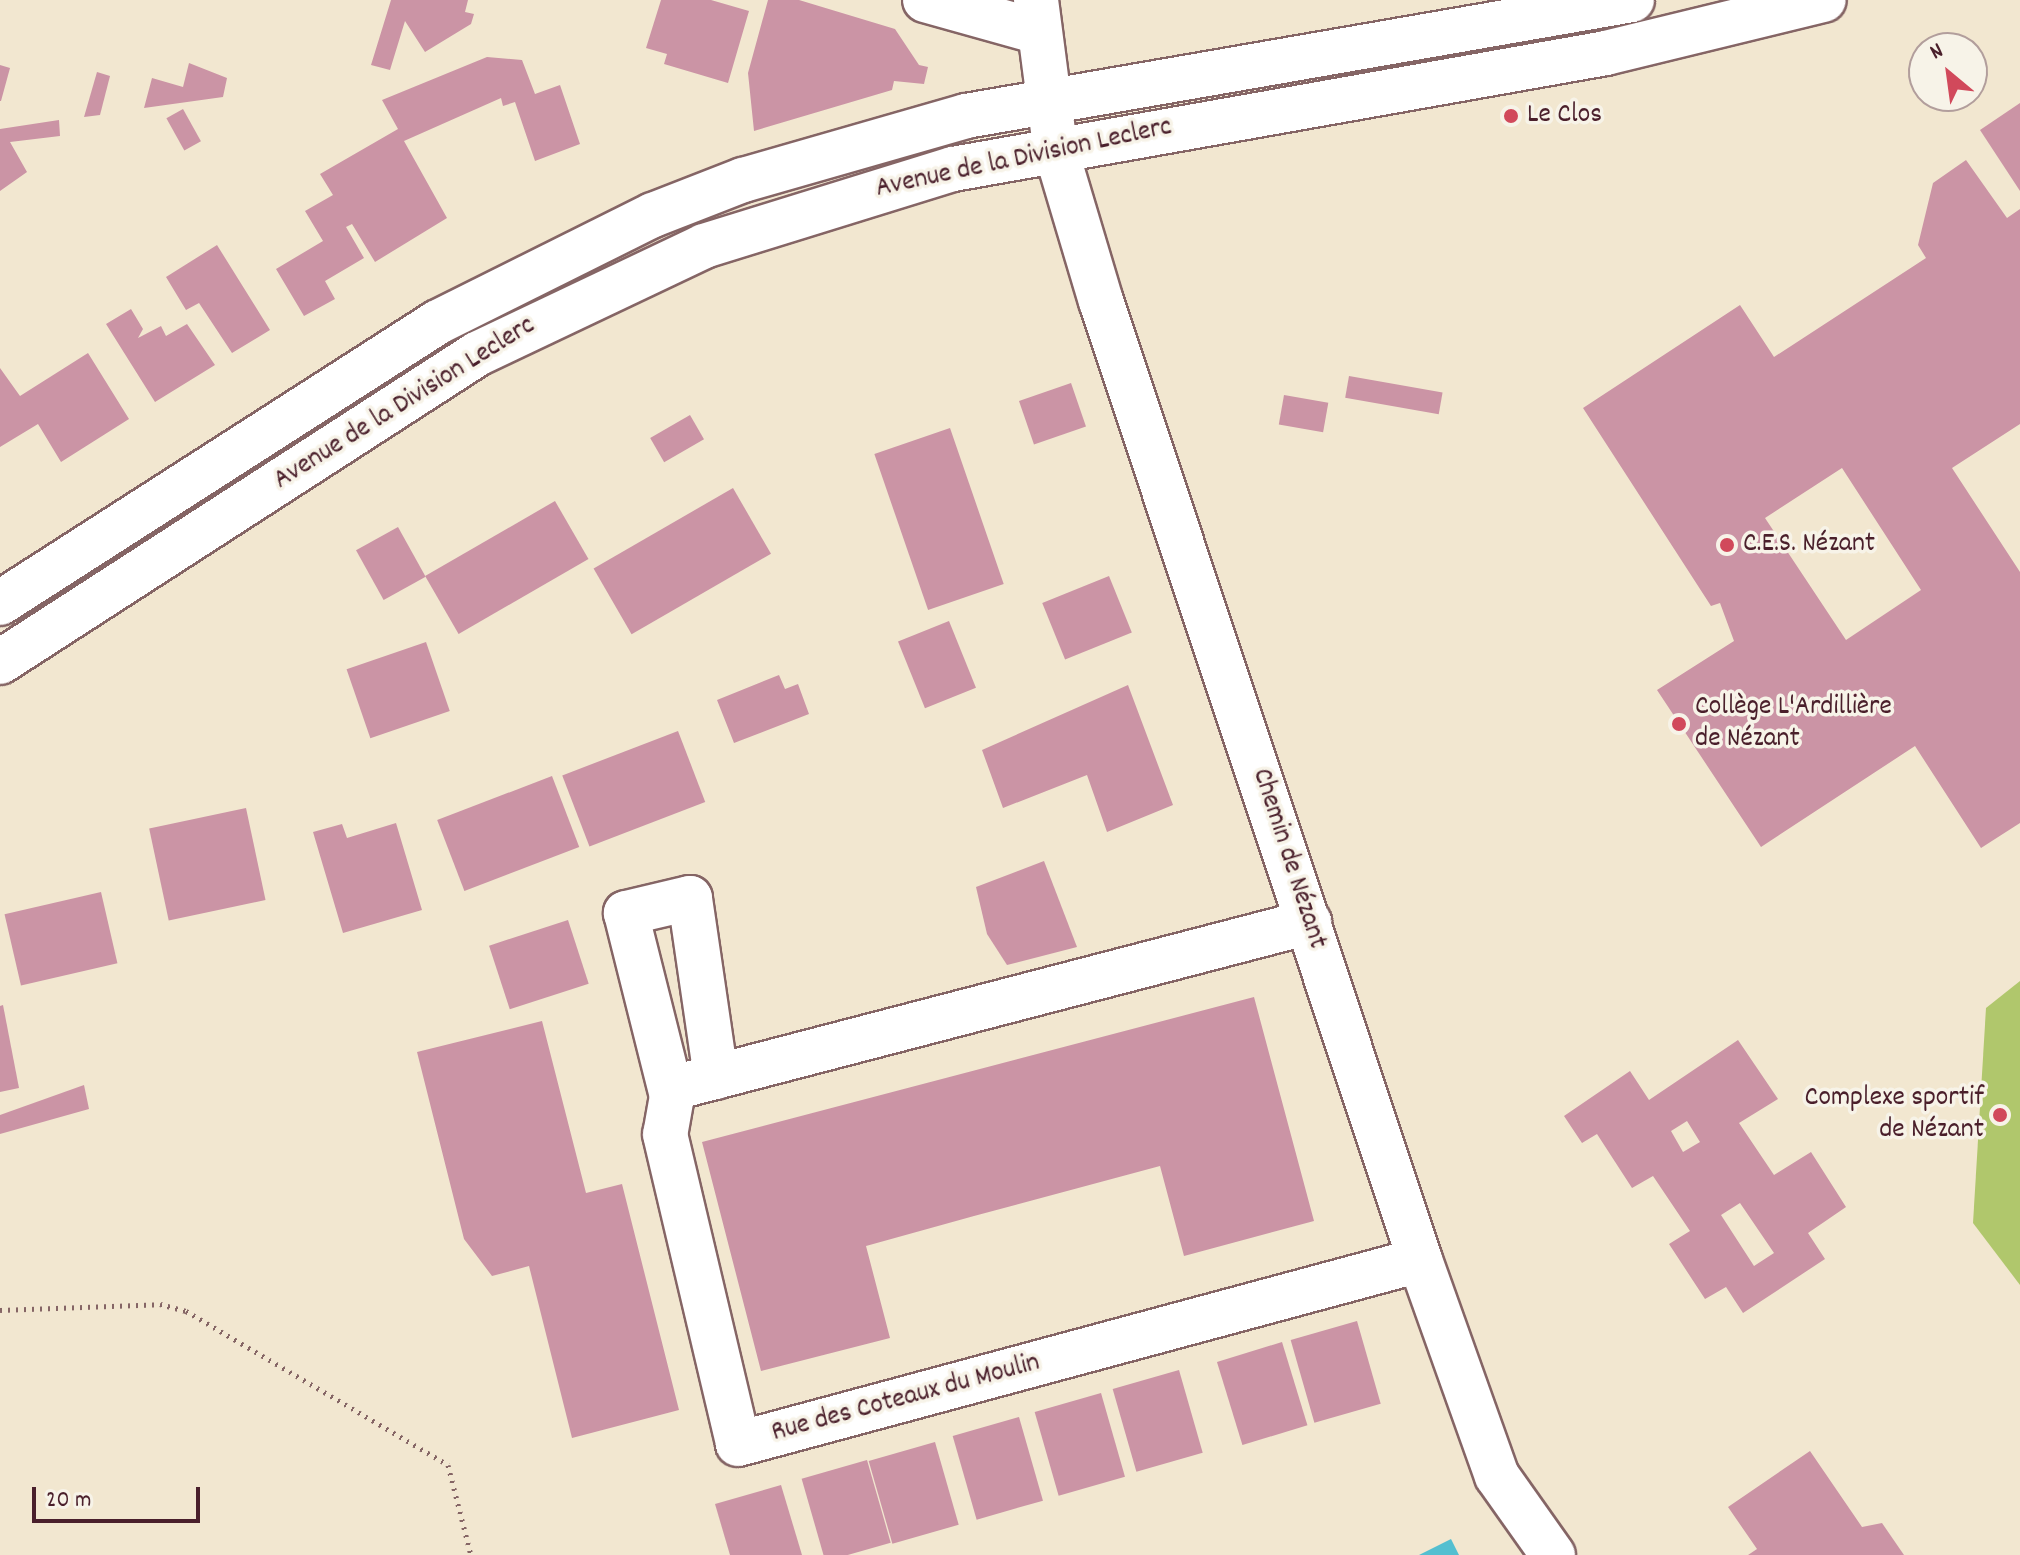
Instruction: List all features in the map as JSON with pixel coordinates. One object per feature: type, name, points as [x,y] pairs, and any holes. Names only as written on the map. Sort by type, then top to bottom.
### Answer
[{"type":"street","points":[[925,0],[1038,16]]},
{"type":"street","name":"Avenue de la Division Leclerc","points":[[0,603],[438,322],[553,262],[743,180],[966,116],[1632,0]]},
{"type":"street","name":"Avenue de la Division Leclerc","points":[[0,662],[539,320],[704,246],[801,212],[1055,147],[1606,53],[1824,0]]},
{"type":"street","name":"Chemin de Nézant","points":[[1038,16],[1055,147],[1420,1260],[1497,1476],[1553,1555]]},
{"type":"street","name":"Rue des Coteaux du Moulin","points":[[716,1077],[690,898],[626,913],[672,1096],[665,1134],[738,1444],[1420,1260]]},
{"type":"street","points":[[672,1096],[716,1077],[1309,922]]},
{"type":"path","points":[[0,1310],[160,1304],[186,1311],[448,1465],[471,1555]]},
{"type":"green space","name":"Complexe sportif de Nézant","points":[[2020,981],[2020,1285],[1973,1223],[1986,1008]]},
{"type":"water","points":[[1451,1539],[1459,1555],[1419,1555]]},
{"type":"building","points":[[391,0],[468,0],[465,12],[474,14],[471,24],[425,52],[405,21],[390,70],[371,65]]},
{"type":"building","points":[[661,0],[711,0],[749,11],[728,83],[664,64],[667,54],[646,48]]},
{"type":"building","points":[[768,0],[799,0],[895,29],[919,65],[928,67],[924,84],[894,81],[892,90],[754,131],[748,73]]},
{"type":"building","points":[[487,57],[522,60],[535,94],[560,85],[580,144],[535,161],[515,102],[503,106],[501,98],[404,141],[447,218],[375,262],[352,224],[346,227],[364,258],[325,281],[335,299],[304,316],[276,269],[323,241],[305,211],[333,195],[320,174],[398,129],[382,100]]},
{"type":"building","points":[[189,63],[227,78],[223,97],[144,108],[152,78],[183,87]]},
{"type":"building","points":[[0,65],[10,68],[1,101],[0,101]]},
{"type":"building","points":[[97,72],[110,76],[100,115],[84,117]]},
{"type":"building","points":[[2020,103],[2020,191],[1980,130]]},
{"type":"building","points":[[183,109],[201,141],[184,151],[166,118]]},
{"type":"building","points":[[59,120],[60,136],[10,142],[27,172],[0,191],[0,129]]},
{"type":"building","name":"C.E.S. Nézant","points":[[1966,160],[2007,218],[2020,209],[2020,424],[1952,468],[2020,572],[2020,823],[1981,848],[1915,746],[1761,847],[1657,690],[1734,641],[1720,603],[1711,606],[1583,408],[1740,305],[1774,357],[1926,258],[1918,245],[1933,183]],"holes":[[[1842,468],[1921,590],[1846,640],[1765,518]]]},
{"type":"building","points":[[217,245],[270,330],[232,353],[199,303],[186,310],[166,277]]},
{"type":"building","points":[[131,309],[143,329],[138,338],[161,326],[166,336],[187,324],[215,365],[155,402],[106,324]]},
{"type":"building","points":[[88,353],[129,419],[61,462],[38,424],[0,447],[0,368],[20,396]]},
{"type":"building","points":[[1349,376],[1443,392],[1439,414],[1345,398]]},
{"type":"building","points":[[1071,383],[1086,426],[1034,444],[1019,401]]},
{"type":"building","points":[[1284,395],[1328,403],[1323,432],[1279,425]]},
{"type":"building","points":[[690,415],[704,439],[664,462],[650,438]]},
{"type":"building","points":[[950,428],[1004,584],[928,610],[874,454]]},
{"type":"building","points":[[733,488],[771,554],[632,634],[594,568]]},
{"type":"building","points":[[555,501],[588,559],[459,634],[425,576]]},
{"type":"building","points":[[398,527],[426,577],[384,600],[356,550]]},
{"type":"building","points":[[1109,576],[1132,633],[1065,660],[1042,603]]},
{"type":"building","points":[[949,621],[976,688],[925,708],[898,642]]},
{"type":"building","points":[[426,642],[450,711],[370,738],[347,669]]},
{"type":"building","points":[[779,675],[785,689],[798,684],[809,714],[734,743],[717,700]]},
{"type":"building","points":[[1128,685],[1173,805],[1107,832],[1087,775],[1003,808],[982,750]]},
{"type":"building","points":[[678,731],[705,802],[589,846],[562,775]]},
{"type":"building","points":[[552,776],[579,847],[464,891],[437,820]]},
{"type":"building","points":[[246,808],[266,900],[169,921],[149,829]]},
{"type":"building","points":[[396,823],[422,910],[343,933],[313,832],[342,824],[347,838]]},
{"type":"building","points":[[1044,861],[1077,947],[1007,965],[987,934],[976,887]]},
{"type":"building","points":[[101,892],[117,963],[21,985],[5,914]]},
{"type":"building","points":[[568,920],[589,984],[510,1009],[489,946]]},
{"type":"building","points":[[1254,997],[1314,1221],[1184,1256],[1160,1166],[974,1216],[866,1246],[890,1338],[761,1371],[702,1142]]},
{"type":"building","points":[[3,1005],[19,1088],[0,1092],[0,1006]]},
{"type":"building","points":[[542,1021],[586,1193],[622,1184],[679,1410],[572,1438],[529,1266],[492,1276],[464,1239],[417,1052]]},
{"type":"building","points":[[1738,1040],[1778,1099],[1739,1123],[1774,1175],[1811,1152],[1846,1207],[1808,1233],[1825,1259],[1743,1313],[1726,1287],[1705,1299],[1669,1244],[1690,1231],[1653,1176],[1632,1188],[1597,1134],[1582,1143],[1564,1116],[1630,1071],[1649,1100]],"holes":[[[1687,1121],[1700,1142],[1683,1152],[1671,1131]],[[1740,1203],[1774,1253],[1754,1266],[1721,1215]]]},
{"type":"building","points":[[84,1085],[89,1109],[0,1134],[0,1115]]},
{"type":"building","points":[[1357,1321],[1381,1404],[1314,1423],[1291,1340]]},
{"type":"building","points":[[1282,1342],[1307,1425],[1242,1445],[1217,1362]]},
{"type":"building","points":[[1179,1370],[1203,1453],[1136,1472],[1113,1389]]},
{"type":"building","points":[[1101,1393],[1125,1477],[1059,1496],[1035,1412]]},
{"type":"building","points":[[1019,1417],[1043,1501],[977,1520],[953,1436]]},
{"type":"building","points":[[935,1442],[959,1525],[892,1544],[869,1461]]},
{"type":"building","points":[[1810,1451],[1862,1527],[1882,1523],[1904,1555],[1748,1555],[1757,1549],[1728,1507]]},
{"type":"building","points":[[867,1460],[891,1543],[848,1555],[824,1555],[802,1479]]},
{"type":"building","points":[[781,1485],[802,1555],[730,1555],[715,1504]]},
{"type":"place","name":"Le Clos","points":[[1511,116]]},
{"type":"place","name":"C.E.S. Nézant","points":[[1727,545]]},
{"type":"place","name":"Collège L'Ardillière de Nézant","points":[[1679,724]]},
{"type":"place","name":"Complexe sportif de Nézant","points":[[2000,1115]]}]
